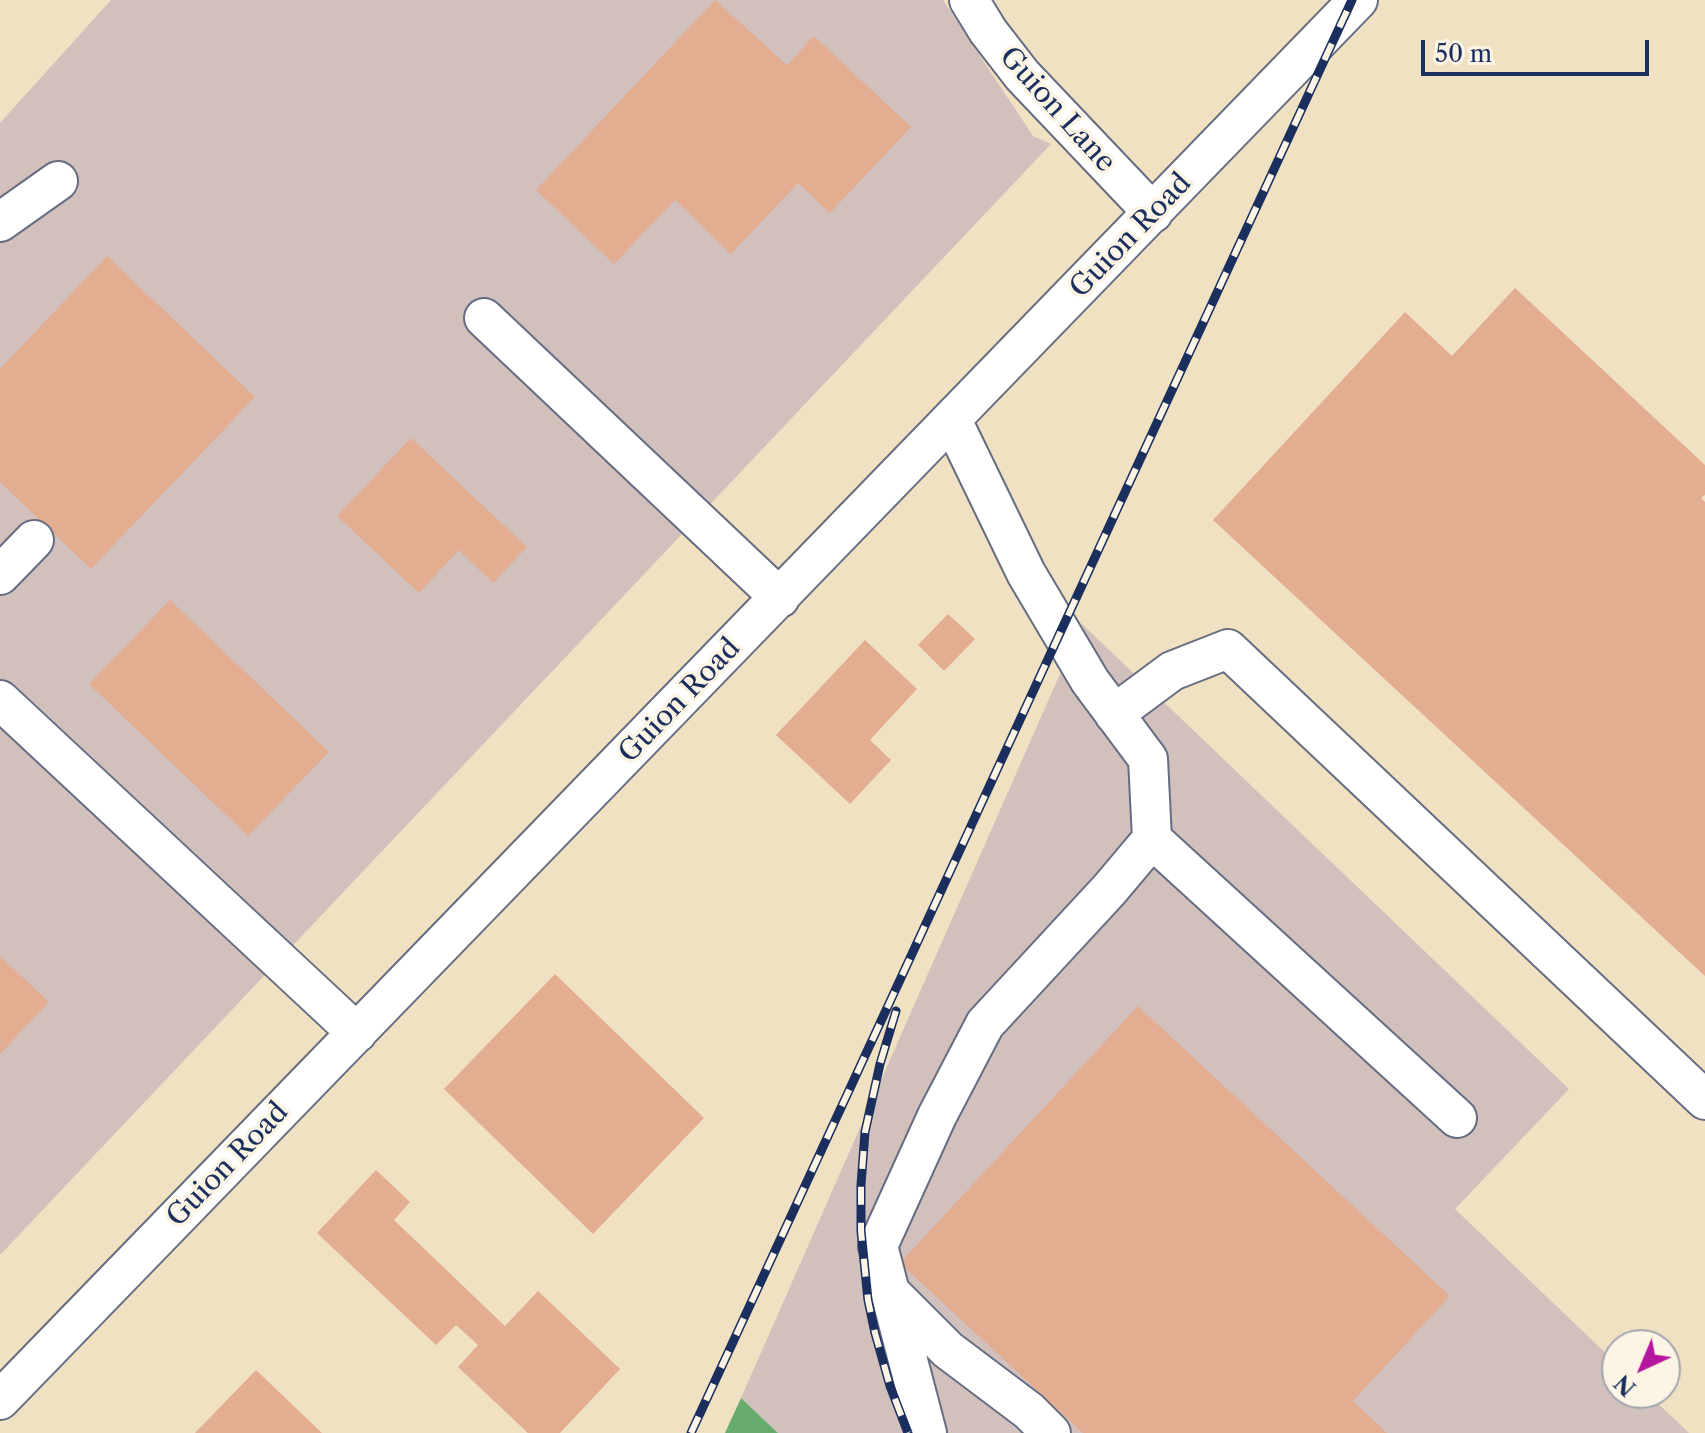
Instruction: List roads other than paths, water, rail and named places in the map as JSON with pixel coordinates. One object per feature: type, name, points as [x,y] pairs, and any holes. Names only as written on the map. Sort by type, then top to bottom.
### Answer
[{"type":"street","name":"Guion Lane","points":[[969,0],[1004,54],[1153,213]]},
{"type":"street","name":"Guion Road","points":[[0,1400],[1358,0]]},
{"type":"street","points":[[0,222],[58,181]]},
{"type":"street","points":[[484,318],[780,598]]},
{"type":"street","points":[[927,1433],[878,1246],[937,1116],[985,1024],[1152,839],[1148,759],[1090,681],[1026,573],[952,420]]},
{"type":"street","points":[[0,575],[34,540]]},
{"type":"street","points":[[1114,714],[1172,671],[1228,649],[1705,1100]]},
{"type":"street","points":[[3,710],[357,1033]]},
{"type":"street","points":[[1152,839],[1457,1118]]},
{"type":"street","points":[[890,1292],[948,1350],[1029,1411],[1051,1433]]},
{"type":"railway","points":[[691,1433],[1352,0]]},
{"type":"railway","points":[[896,1011],[865,1132],[861,1231],[868,1300],[875,1333],[908,1433]]}]
